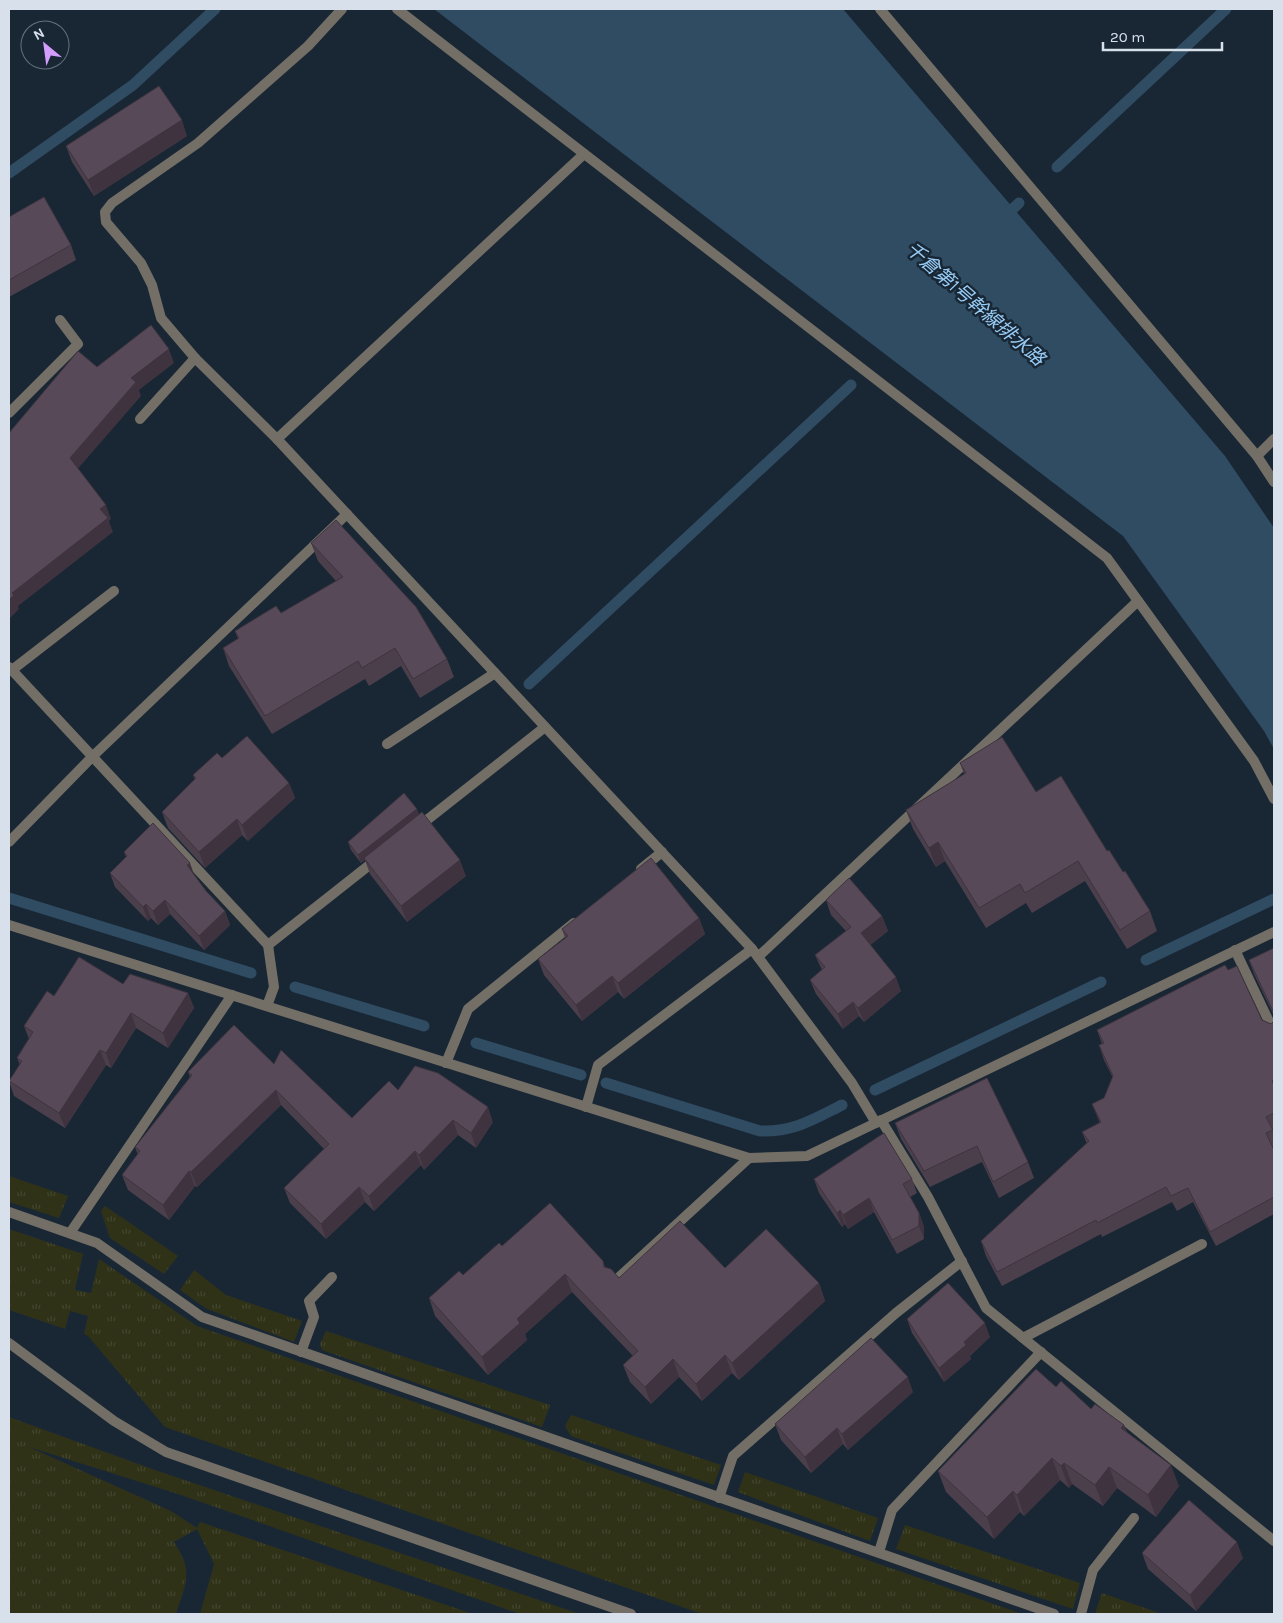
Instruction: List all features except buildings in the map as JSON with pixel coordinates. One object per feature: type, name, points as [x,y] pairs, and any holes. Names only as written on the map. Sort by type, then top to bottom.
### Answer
[{"type":"street","points":[[342,9],[308,46],[198,142],[112,203],[105,212],[106,222],[141,263],[152,286],[161,318],[195,358],[278,439],[755,953],[852,1083],[928,1197],[986,1308],[1274,1541]]},
{"type":"street","points":[[397,9],[1107,558],[1254,761],[1274,799]]},
{"type":"street","points":[[880,9],[1257,456],[1274,482]]},
{"type":"street","points":[[278,439],[584,154]]},
{"type":"street","points":[[9,413],[78,344],[60,320]]},
{"type":"street","points":[[140,419],[195,358]]},
{"type":"street","points":[[1257,456],[1274,440]]},
{"type":"street","points":[[9,842],[93,756],[347,514]]},
{"type":"street","points":[[114,591],[11,669],[268,945],[274,987],[267,1006]]},
{"type":"street","points":[[586,1107],[598,1065],[755,953],[1138,601]]},
{"type":"street","points":[[388,744],[495,673]]},
{"type":"street","points":[[407,836],[545,727]]},
{"type":"street","points":[[631,878],[662,852]]},
{"type":"street","points":[[268,945],[384,854]]},
{"type":"street","points":[[446,1063],[468,1009],[584,915]]},
{"type":"street","points":[[9,925],[749,1158],[807,1156],[1274,932]]},
{"type":"street","points":[[1235,950],[1274,1032]]},
{"type":"street","points":[[70,1233],[232,995]]},
{"type":"street","points":[[616,1280],[749,1158]]},
{"type":"street","points":[[9,1212],[97,1243],[202,1317],[1054,1614]]},
{"type":"street","points":[[1023,1338],[1202,1244]]},
{"type":"street","points":[[719,1498],[733,1456],[896,1313],[962,1261]]},
{"type":"street","points":[[301,1352],[314,1317],[309,1301],[332,1277]]},
{"type":"street","points":[[9,1343],[114,1421],[166,1452],[631,1614]]},
{"type":"street","points":[[879,1552],[892,1510],[1041,1352]]},
{"type":"street","points":[[1080,1614],[1093,1570],[1134,1518]]},
{"type":"green space","points":[[9,1176],[68,1196],[59,1218],[9,1202]]},
{"type":"green space","points":[[105,1206],[178,1256],[164,1274],[110,1238],[101,1211]]},
{"type":"green space","points":[[9,1229],[83,1254],[75,1290],[91,1293],[99,1259],[197,1326],[1022,1614],[702,1614],[165,1427],[88,1336],[84,1334],[88,1316],[70,1311],[65,1329],[9,1310]]},
{"type":"green space","points":[[194,1270],[226,1295],[302,1321],[294,1342],[207,1309],[180,1290]]},
{"type":"green space","points":[[326,1331],[550,1405],[542,1427],[322,1350],[320,1344]]},
{"type":"green space","points":[[571,1415],[721,1465],[714,1485],[571,1436],[565,1426]]},
{"type":"green space","points":[[9,1417],[155,1470],[580,1614],[520,1614],[178,1494],[29,1447],[171,1511],[197,1528],[200,1522],[473,1614],[200,1614],[214,1564],[197,1529],[174,1542],[184,1561],[186,1570],[185,1585],[176,1614],[9,1614]]},
{"type":"green space","points":[[745,1472],[878,1518],[870,1541],[738,1492]]},
{"type":"green space","points":[[905,1525],[1080,1583],[1073,1609],[896,1549]]},
{"type":"green space","points":[[1102,1593],[1162,1614],[1095,1614]]},
{"type":"water","name":"千倉第1号幹線排水路","points":[[434,9],[843,9],[1225,456],[1274,528],[1274,749],[1264,731],[1123,536]]},
{"type":"waterway","points":[[9,173],[133,85],[215,9]]},
{"type":"waterway","points":[[1057,167],[1226,9]]},
{"type":"waterway","points":[[1002,219],[1019,203]]},
{"type":"waterway","points":[[529,684],[851,385]]},
{"type":"waterway","points":[[9,898],[251,973]]},
{"type":"waterway","points":[[1146,960],[1274,899]]},
{"type":"waterway","points":[[875,1090],[1101,982]]},
{"type":"waterway","points":[[295,987],[424,1026]]},
{"type":"waterway","points":[[476,1043],[581,1075]]},
{"type":"waterway","points":[[606,1083],[760,1131],[772,1131],[803,1124],[842,1105]]}]
